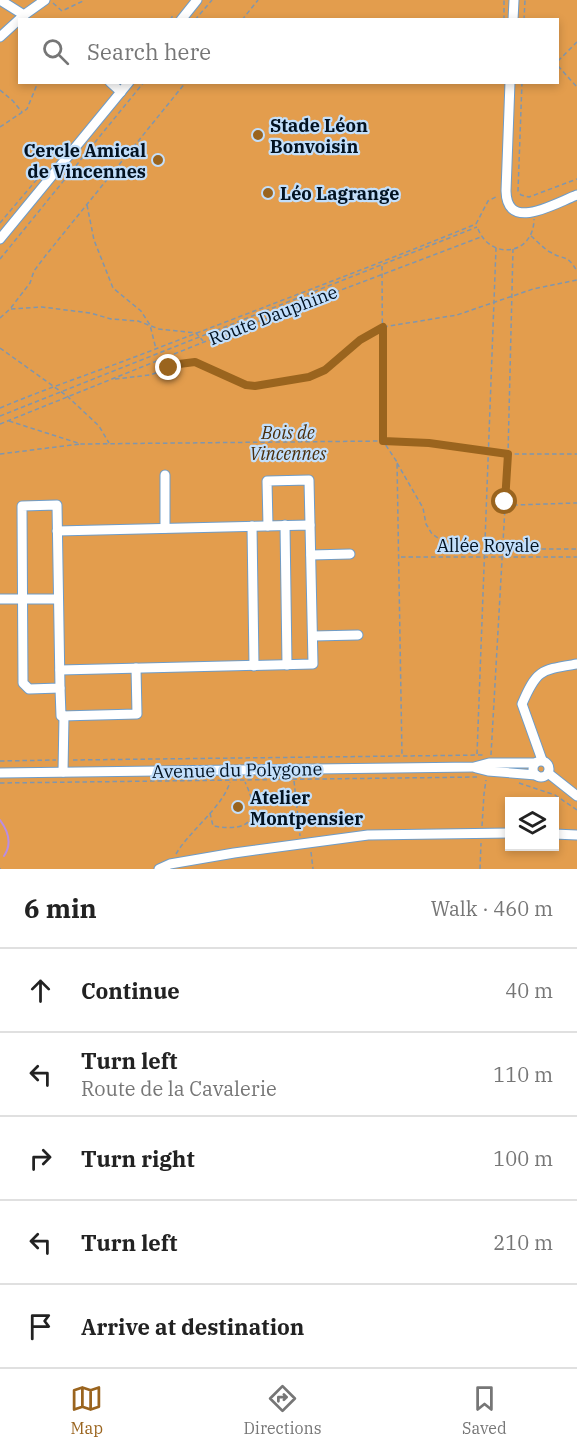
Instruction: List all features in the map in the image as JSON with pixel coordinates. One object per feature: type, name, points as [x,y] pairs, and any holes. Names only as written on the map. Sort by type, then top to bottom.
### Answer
[{"type":"street","points":[[0,0],[24,15]]},
{"type":"street","points":[[21,18],[45,0]]},
{"type":"street","points":[[183,18],[197,0]]},
{"type":"street","points":[[513,18],[514,0]]},
{"type":"street","points":[[0,37],[18,20]]},
{"type":"street","points":[[112,84],[122,92]]},
{"type":"street","points":[[0,239],[128,84]]},
{"type":"street","points":[[510,84],[507,202],[512,210],[522,214],[577,195]]},
{"type":"street","points":[[165,475],[165,528]]},
{"type":"street","points":[[60,670],[313,664],[309,480],[267,481],[268,526]]},
{"type":"street","points":[[60,688],[29,689],[23,683],[22,506],[57,505],[61,716],[137,714],[136,668]]},
{"type":"street","points":[[285,525],[286,665]]},
{"type":"street","points":[[57,531],[310,525]]},
{"type":"street","points":[[252,526],[254,666]]},
{"type":"street","points":[[311,555],[350,554]]},
{"type":"street","points":[[0,599],[58,599]]},
{"type":"street","points":[[313,636],[358,635]]},
{"type":"street","points":[[538,762],[522,705],[531,683],[542,672],[551,668],[577,664]]},
{"type":"street","points":[[63,772],[64,716]]},
{"type":"street","name":"Avenue du Polygone","points":[[474,767],[490,759],[538,762]]},
{"type":"street","points":[[538,762],[549,766],[548,773],[577,796]]},
{"type":"street","points":[[536,775],[533,768],[538,762]]},
{"type":"street","name":"Avenue du Polygone","points":[[0,773],[474,767],[488,771],[541,777],[548,773]]},
{"type":"street","points":[[159,869],[170,864],[234,853],[368,835],[505,833]]},
{"type":"street","points":[[559,834],[577,835]]},
{"type":"path","points":[[45,0],[47,3],[53,1],[53,4],[62,11],[85,0]]},
{"type":"path","points":[[197,18],[212,0]]},
{"type":"path","points":[[244,18],[258,0]]},
{"type":"path","points":[[504,0],[504,18]]},
{"type":"path","points":[[524,18],[525,0]]},
{"type":"path","points":[[559,60],[577,42]]},
{"type":"path","points":[[559,67],[577,87]]},
{"type":"path","points":[[0,127],[27,109],[37,84]]},
{"type":"path","points":[[0,259],[142,84]]},
{"type":"path","points":[[0,318],[30,283],[34,271],[184,84]]},
{"type":"path","points":[[522,84],[518,191],[521,195],[529,197],[577,179]]},
{"type":"path","points":[[0,90],[22,113]]},
{"type":"path","points":[[498,195],[488,201],[477,224],[481,237],[496,248],[507,251],[521,245],[530,236],[534,218]]},
{"type":"path","points":[[87,204],[94,240],[113,288],[141,311],[150,325],[156,349]]},
{"type":"path","points":[[0,408],[53,386],[382,264],[477,224]]},
{"type":"path","name":"Route Dauphine","points":[[0,416],[477,227]]},
{"type":"path","points":[[530,236],[548,251],[565,256],[577,271]]},
{"type":"path","name":"Route Dauphine","points":[[0,424],[204,342],[481,237]]},
{"type":"path","points":[[477,755],[496,248]]},
{"type":"path","points":[[0,761],[477,755],[490,759],[508,454],[513,249]]},
{"type":"path","points":[[382,264],[383,441]]},
{"type":"path","points":[[113,379],[150,375],[188,362],[195,362],[246,385],[255,386],[309,377],[331,367],[360,340],[383,327],[457,315],[512,296],[577,280]]},
{"type":"path","points":[[10,309],[50,308],[90,313],[150,325],[159,329],[196,333],[204,342]]},
{"type":"path","points":[[0,348],[67,396],[99,426],[110,444]]},
{"type":"path","points":[[9,421],[81,444]]},
{"type":"path","points":[[0,454],[81,444],[383,441],[429,443],[508,454],[577,454]]},
{"type":"path","name":"Allée Royale","points":[[383,441],[423,508],[426,524],[432,534],[460,550],[489,554],[502,549],[577,549]]},
{"type":"path","points":[[396,462],[402,756]]},
{"type":"path","points":[[505,502],[514,504],[577,503]]},
{"type":"path","name":"Allée Royale","points":[[399,557],[577,557]]},
{"type":"path","points":[[0,783],[487,777],[480,869]]},
{"type":"path","points":[[294,780],[313,869]]},
{"type":"path","points":[[170,864],[191,832],[224,794],[231,781]]},
{"type":"path","points":[[209,812],[213,826],[229,827],[248,823],[253,818],[254,812],[245,781]]},
{"type":"path","points":[[510,781],[531,785],[555,795],[577,810]]},
{"type":"green space","name":"Bois de Vincennes","points":[[0,0],[577,0],[577,869],[0,869]]},
{"type":"waterway","points":[[0,820],[6,829],[8,838],[8,847],[4,856]]},
{"type":"place","name":"Stade Léon Bonvoisin","points":[[258,135]]},
{"type":"place","name":"Cercle Amical de Vincennes","points":[[158,160]]},
{"type":"place","name":"Léo Lagrange","points":[[268,193]]},
{"type":"place","name":"Atelier Montpensier","points":[[238,807]]},
{"type":"route","points":[[169,368],[195,362],[246,385],[255,386],[309,377],[331,367],[360,340],[383,327],[383,441],[429,443],[508,454],[505,502]]}]
